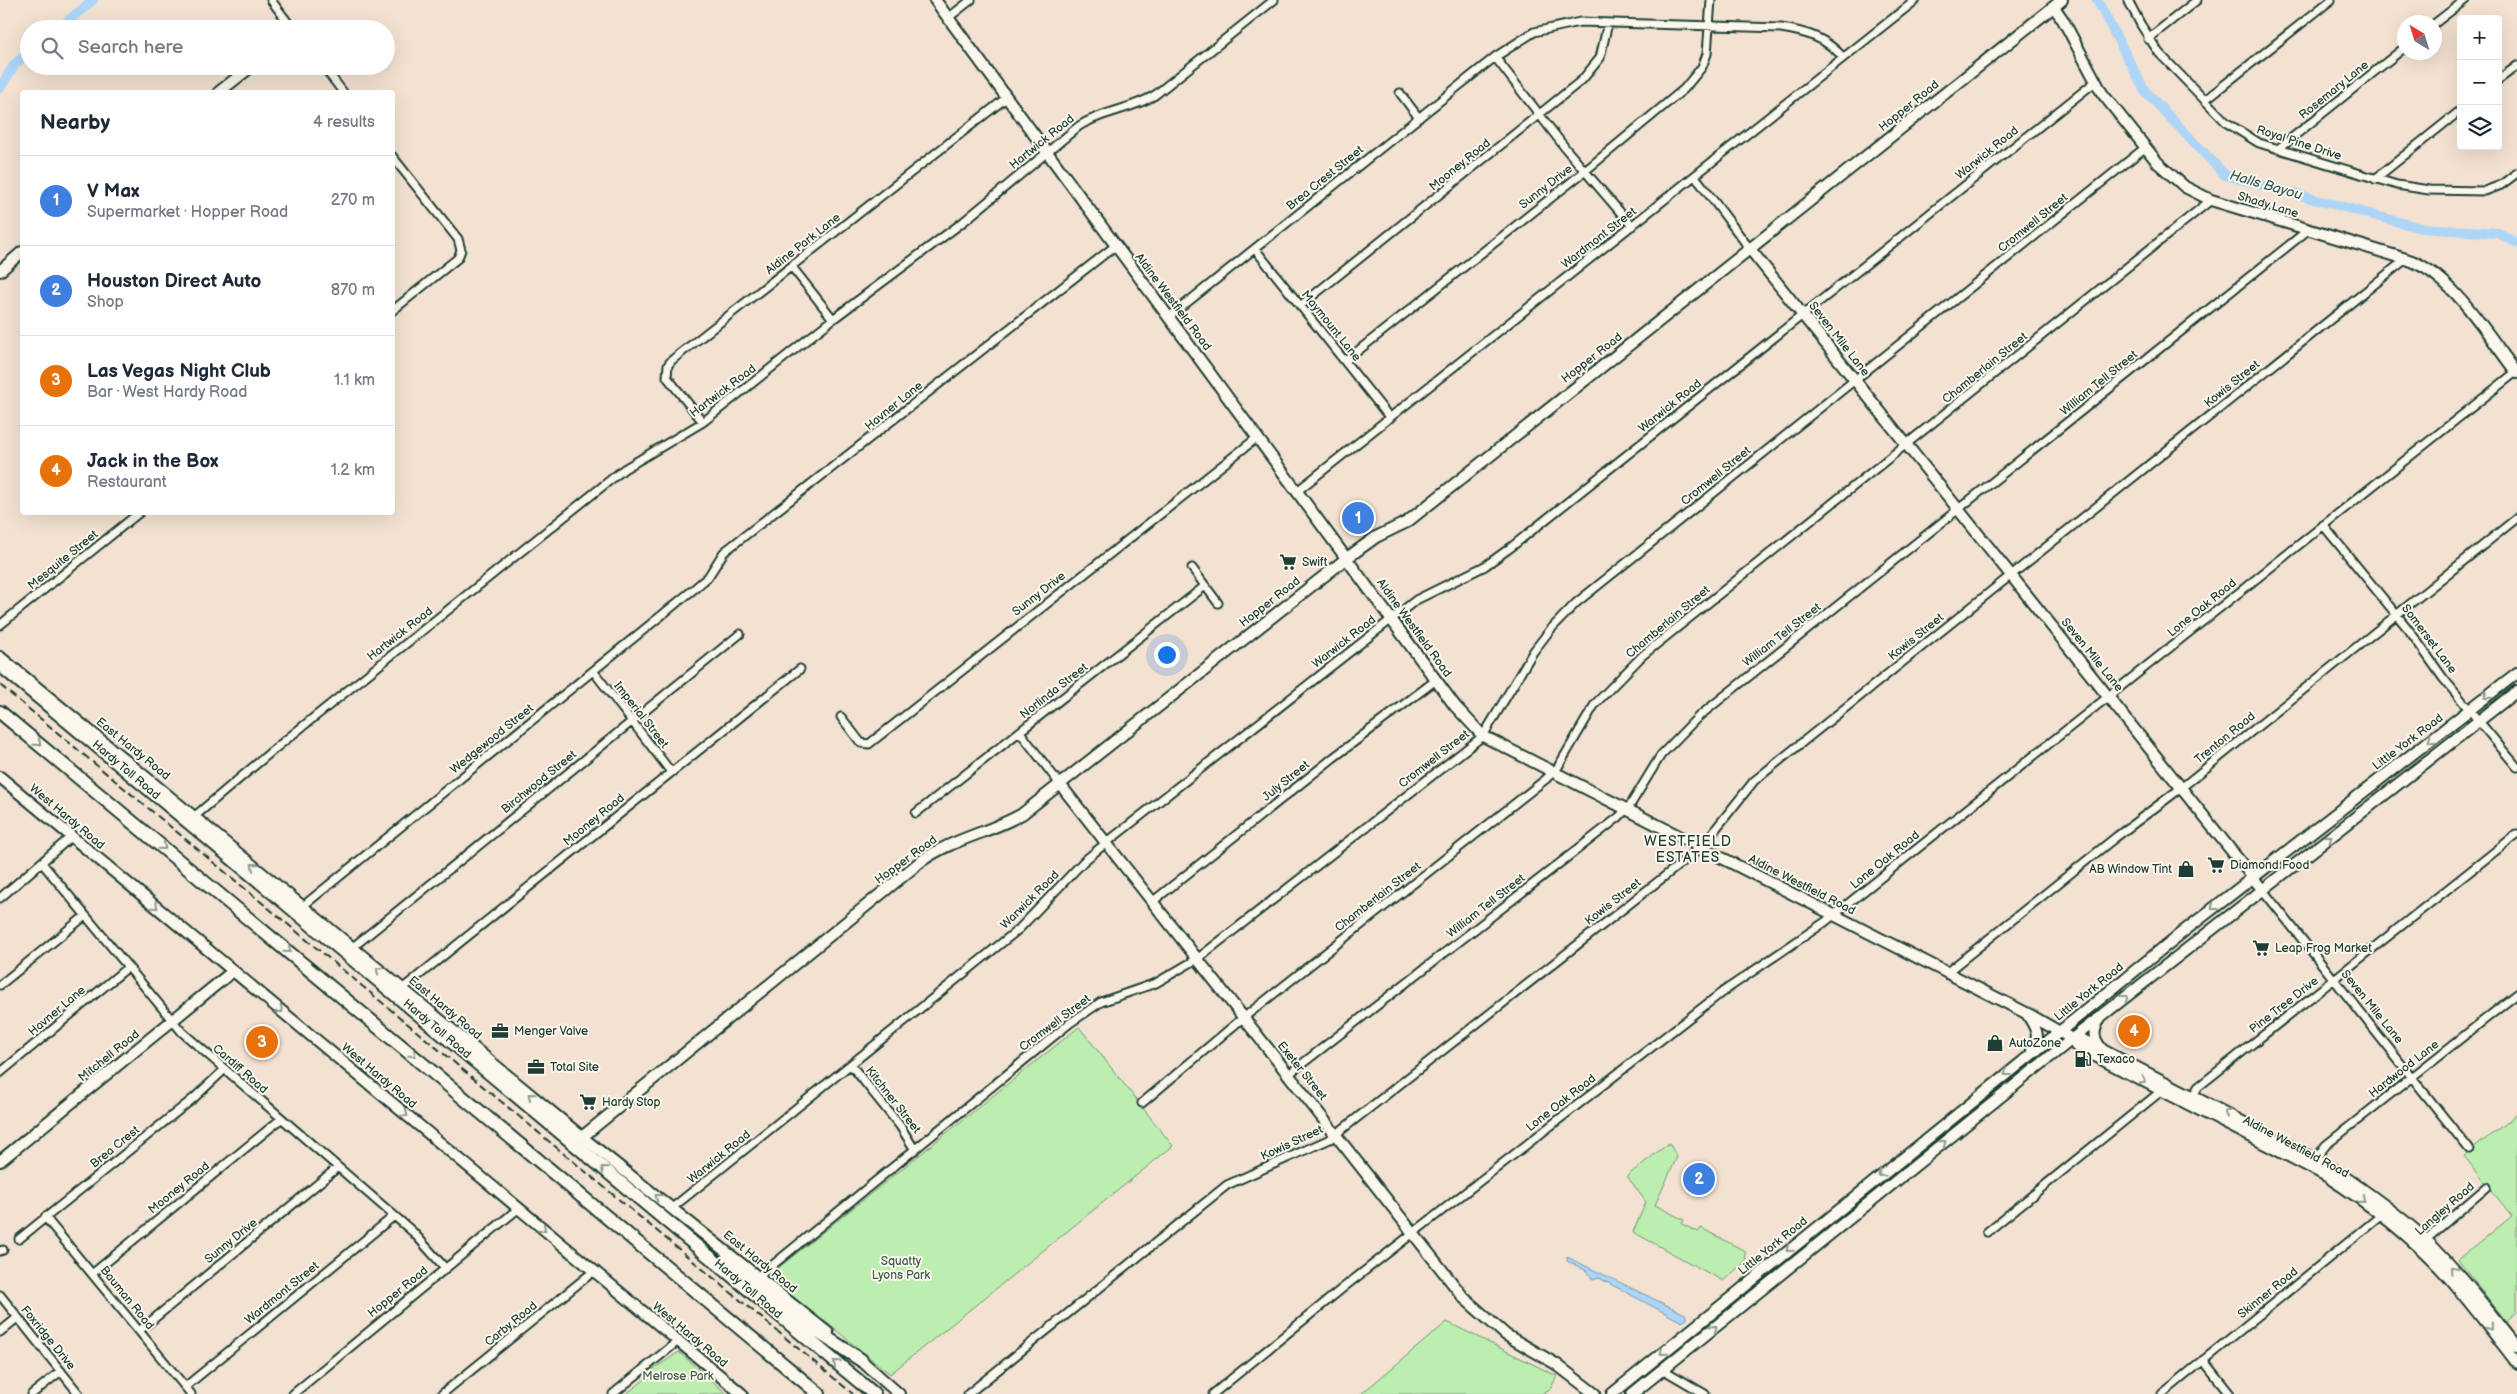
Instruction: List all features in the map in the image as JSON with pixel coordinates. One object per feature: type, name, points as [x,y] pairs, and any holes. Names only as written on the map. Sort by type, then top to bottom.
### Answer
[{"type":"highway","name":"Hardy Toll Road","points":[[0,665],[874,1394]]},
{"type":"highway","points":[[0,712],[819,1394]]},
{"type":"highway","points":[[650,1207],[684,1228],[798,1318],[861,1360]]},
{"type":"highway","points":[[788,1368],[810,1394]]},
{"type":"main road","name":"Aldine Westfield Road","points":[[935,0],[1455,706],[1483,736],[1552,773],[2026,1013],[2072,1039],[2083,1040],[2104,1050],[2166,1088]]},
{"type":"main road","name":"Hopper Road","points":[[582,1138],[928,856],[967,836],[1000,826],[1022,814],[1347,558],[1376,537],[1407,522],[2062,0]]},
{"type":"main road","name":"Shady Lane","points":[[2054,7],[2063,20],[2095,82],[2158,163],[2185,187],[2211,200],[2406,258],[2433,271],[2451,288],[2517,372]]},
{"type":"main road","points":[[222,90],[241,75]]},
{"type":"main road","name":"Seven Mile Lane","points":[[1750,249],[2262,889]]},
{"type":"main road","points":[[0,271],[20,254]]},
{"type":"main road","name":"East Hardy Road","points":[[0,657],[195,816],[582,1138],[861,1360],[899,1394]]},
{"type":"main road","name":"Little York Road","points":[[1612,1394],[2059,1031],[2517,673]]},
{"type":"main road","name":"Little York Road","points":[[1632,1394],[2072,1039],[2517,691]]},
{"type":"main road","name":"West Hardy Road","points":[[0,777],[742,1394]]},
{"type":"main road","name":"Exeter Street","points":[[1059,783],[1464,1298],[1486,1319],[1512,1339],[1585,1384],[1595,1394]]},
{"type":"main road","name":"Mitchell Road","points":[[0,1161],[233,970]]},
{"type":"main road","points":[[2026,1013],[2035,1026],[2038,1037],[2036,1045],[2028,1056]]},
{"type":"main road","points":[[2100,1018],[2094,1034],[2095,1040],[2104,1050]]},
{"type":"main road","name":"Aldine Westfield Road","points":[[2072,1039],[2076,1046],[2166,1088],[2312,1163],[2355,1194],[2385,1212],[2422,1243],[2517,1347]]},
{"type":"main road","points":[[1827,1218],[1837,1228]]},
{"type":"main road","name":"Aldine Westfield Road","points":[[2472,1298],[2517,1363]]},
{"type":"street","points":[[271,0],[287,20]]},
{"type":"street","points":[[948,18],[970,0]]},
{"type":"street","name":"Hartwick Road","points":[[195,816],[279,745],[624,468],[703,422],[833,319],[963,222],[1046,152],[1087,121],[1136,106],[1155,95],[1274,0]]},
{"type":"street","name":"Sunny Drive","points":[[1345,361],[1585,171],[1694,78],[1707,54],[1711,0]]},
{"type":"street","name":"Wardmont Street","points":[[1296,492],[1916,0]]},
{"type":"street","name":"Royal Pine Drive","points":[[2128,0],[2148,39],[2159,53],[2227,123],[2243,135],[2278,149],[2375,179],[2429,190],[2476,192],[2494,189],[2517,173]]},
{"type":"street","points":[[2148,39],[2197,0]]},
{"type":"street","points":[[2205,100],[2331,0]]},
{"type":"street","points":[[2442,18],[2465,0]]},
{"type":"street","points":[[1632,226],[1585,171],[1495,57],[1522,39],[1548,28],[1580,22],[1781,28],[1804,32],[1824,39],[1843,57]]},
{"type":"street","name":"Mooney Road","points":[[1300,306],[1582,80],[1597,64],[1602,52],[1608,23]]},
{"type":"street","name":"Rosemary Lane","points":[[2278,149],[2397,54]]},
{"type":"street","name":"Brea Crest Street","points":[[1169,317],[1495,57]]},
{"type":"street","points":[[2502,77],[2517,66]]},
{"type":"street","points":[[330,75],[341,90]]},
{"type":"street","name":"Warwick Road","points":[[672,1208],[1019,929],[1084,861],[1106,843],[1416,600],[1484,566],[1510,548],[2095,82]]},
{"type":"street","points":[[1400,93],[1419,118]]},
{"type":"street","name":"Aldine Park Lane","points":[[703,422],[667,377],[668,365],[1006,98]]},
{"type":"street","points":[[2375,179],[2457,113]]},
{"type":"street","name":"Cromwell Street","points":[[758,1277],[1070,1023],[1101,1002],[1156,983],[1197,959],[1483,736],[1534,652],[1550,630],[1576,603],[2146,147]]},
{"type":"street","points":[[395,160],[458,240],[461,250],[458,258],[395,309]]},
{"type":"street","name":"Seven Mile Lane","points":[[1695,176],[1750,249]]},
{"type":"street","name":"Chamberlain Street","points":[[1142,1103],[1243,1018],[1552,773],[1558,767],[1595,704],[1643,655],[2211,200]]},
{"type":"street","name":"William Tell Street","points":[[1289,1074],[1626,810],[1661,755],[1698,716],[1959,510],[2308,230]]},
{"type":"street","name":"Havner Lane","points":[[694,589],[708,577],[724,552],[1115,246]]},
{"type":"street","name":"Maymount Lane","points":[[1255,249],[1390,418]]},
{"type":"street","name":"Kowis Street","points":[[968,1394],[1227,1185],[1335,1134],[1700,847],[1754,781],[2012,576],[2406,258]]},
{"type":"street","points":[[792,267],[833,319]]},
{"type":"street","name":"Lone Oak Road","points":[[1213,1394],[1413,1234],[1729,987],[1834,915],[2323,524],[2517,372]]},
{"type":"street","name":"Sunny Drive","points":[[841,717],[862,744],[869,744],[1258,438]]},
{"type":"street","name":"Mesquite Street","points":[[0,625],[136,515]]},
{"type":"street","name":"Trenton Road","points":[[1946,973],[2116,837],[2181,788],[2517,518]]},
{"type":"street","name":"Somerset Lane","points":[[2323,524],[2396,614],[2436,670],[2517,767]]},
{"type":"street","points":[[1192,568],[1218,603]]},
{"type":"street","name":"Norlinda Street","points":[[916,813],[1205,586]]},
{"type":"street","name":"Wedgewood Street","points":[[302,906],[594,672],[694,589]]},
{"type":"street","name":"Birchwood Street","points":[[353,947],[740,634]]},
{"type":"street","name":"Mooney Road","points":[[402,989],[800,669]]},
{"type":"street","name":"Imperial Street","points":[[594,672],[671,772]]},
{"type":"street","name":"July Street","points":[[1152,902],[1333,758],[1436,680]]},
{"type":"street","name":"Exeter Street","points":[[1020,732],[1059,783]]},
{"type":"street","name":"Pine Tree Drive","points":[[2190,1100],[2198,1088],[2517,834]]},
{"type":"street","points":[[0,898],[72,836]]},
{"type":"street","name":"Cardiff Road","points":[[42,863],[172,1020],[224,1070],[413,1232],[446,1269]]},
{"type":"street","name":"Seven Mile Lane","points":[[2262,889],[2470,1149]]},
{"type":"street","points":[[0,986],[85,916]]},
{"type":"street","name":"Havner Lane","points":[[0,1073],[128,967]]},
{"type":"street","name":"Hardwood Lane","points":[[2312,1163],[2326,1146],[2517,994]]},
{"type":"street","name":"Kitchner Street","points":[[851,1065],[900,1126],[915,1150]]},
{"type":"street","name":"Brea Crest","points":[[20,1239],[194,1098],[224,1070]]},
{"type":"street","points":[[1987,1232],[2166,1088]]},
{"type":"street","name":"Mooney Road","points":[[92,1274],[281,1119]]},
{"type":"street","name":"Sunny Drive","points":[[139,1331],[337,1168]]},
{"type":"street","name":"Langley Road","points":[[2422,1243],[2487,1187]]},
{"type":"street","name":"Hopper Road","points":[[293,1394],[519,1208]]},
{"type":"street","name":"Skinner Road","points":[[2162,1394],[2385,1212]]},
{"type":"street","name":"Wardmont Street","points":[[185,1387],[394,1216]]},
{"type":"street","name":"Bauman Road","points":[[45,1217],[190,1394]]},
{"type":"street","name":"Carby Road","points":[[442,1394],[594,1271]]},
{"type":"street","name":"Foxridge Drive","points":[[0,1295],[79,1394]]},
{"type":"street","points":[[0,1332],[17,1318]]},
{"type":"street","points":[[613,1394],[678,1341]]},
{"type":"street","points":[[2203,1360],[2230,1394]]},
{"type":"street","points":[[1662,1370],[1705,1394]]},
{"type":"street","points":[[32,1394],[61,1371]]},
{"type":"green space","name":"Squatty Lyons Park","points":[[1079,1027],[1173,1146],[890,1374],[826,1322],[812,1315],[805,1306],[768,1276]]},
{"type":"green space","points":[[2517,1114],[2517,1312],[2506,1321],[2458,1260],[2512,1216],[2464,1156]]},
{"type":"green space","points":[[1669,1143],[1677,1157],[1655,1205],[1684,1220],[1682,1224],[1698,1232],[1701,1228],[1745,1251],[1746,1261],[1723,1281],[1633,1232],[1646,1202],[1627,1176]]},
{"type":"green space","points":[[1447,1322],[1557,1376],[1551,1388],[1542,1394],[1361,1394]]},
{"type":"green space","name":"Melrose Park","points":[[679,1352],[727,1394],[626,1394],[652,1374],[652,1370]]},
{"type":"water","points":[[1567,1257],[1685,1314],[1687,1319],[1682,1322],[1599,1278],[1593,1280],[1587,1271],[1567,1261]]},
{"type":"waterway","name":"Halls Bayou","points":[[69,20],[93,0]]},
{"type":"waterway","name":"Halls Bayou","points":[[2097,0],[2145,91],[2225,175],[2421,228],[2498,233],[2517,243]]},
{"type":"waterway","name":"Halls Bayou","points":[[0,88],[15,64],[20,60]]},
{"type":"railway","points":[[0,685],[853,1394]]},
{"type":"place","name":"V Max","points":[[1358,518]]},
{"type":"place","name":"Swift","points":[[1288,562]]},
{"type":"place","name":"Diamond Food","points":[[2216,865]]},
{"type":"place","name":"AB Window Tint","points":[[2186,869]]},
{"type":"place","name":"Leap Frog Market","points":[[2261,948]]},
{"type":"place","name":"Menger Valve","points":[[500,1031]]},
{"type":"place","name":"Jack in the Box","points":[[2134,1031]]},
{"type":"place","name":"Las Vegas Night Club","points":[[262,1042]]},
{"type":"place","name":"AutoZone","points":[[1995,1043]]},
{"type":"place","name":"Texaco","points":[[2083,1059]]},
{"type":"place","name":"Total Site","points":[[536,1067]]},
{"type":"place","name":"Hardy Stop","points":[[588,1102]]},
{"type":"place","name":"Houston Direct Auto","points":[[1699,1179]]},
{"type":"district","name":"WESTFIELD ESTATES","points":[[1688,850]]}]
